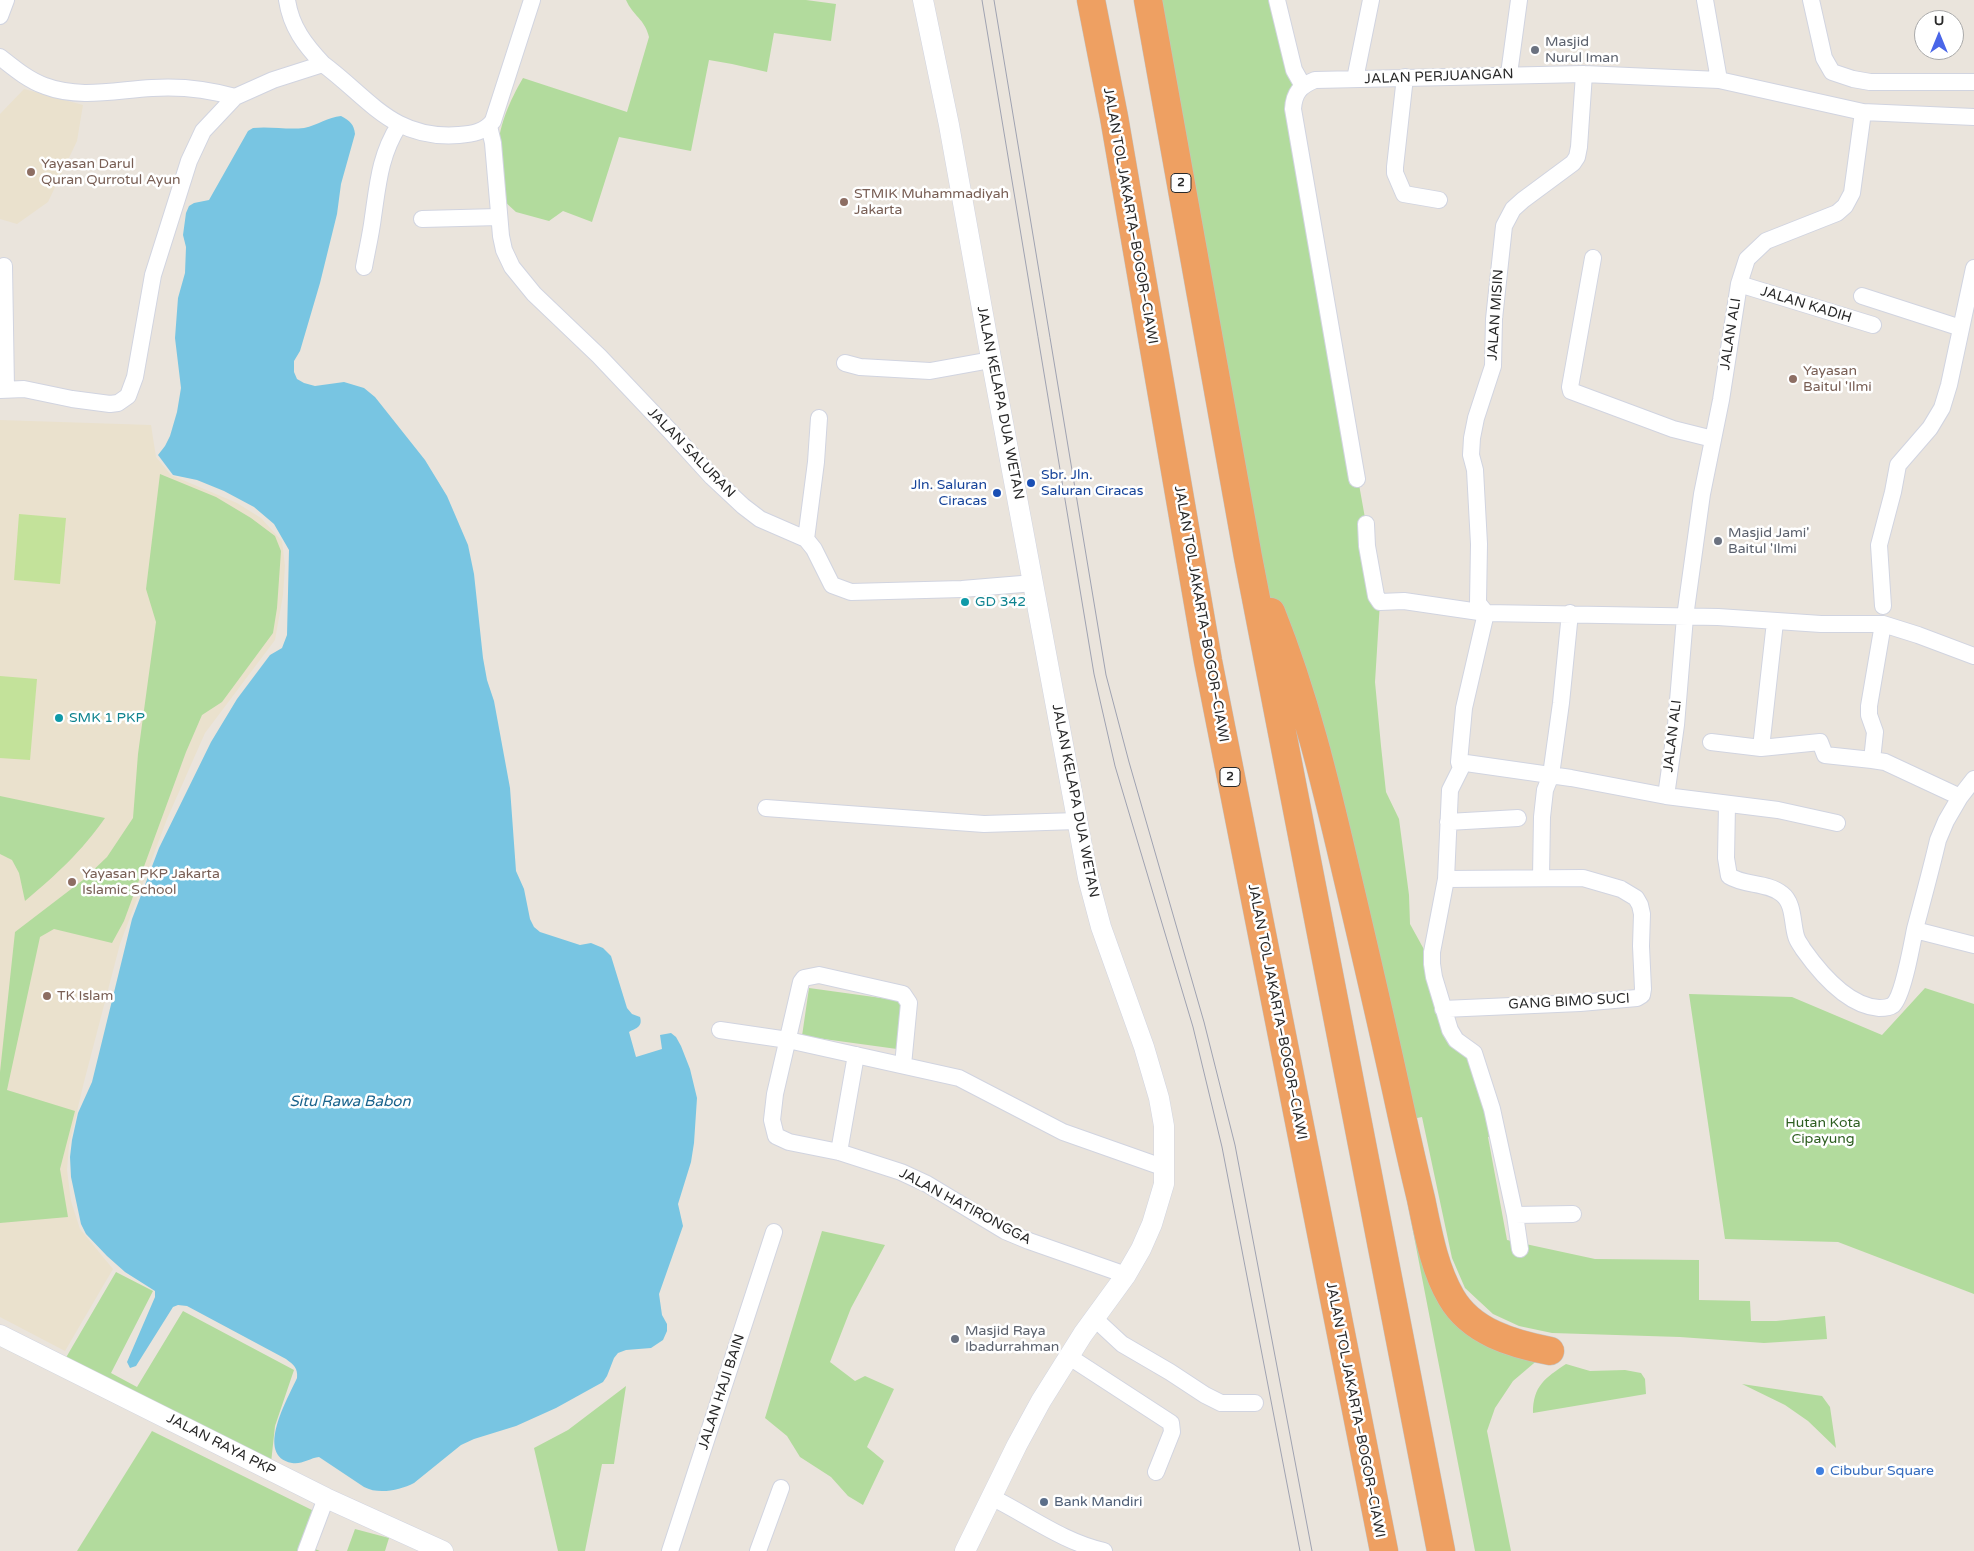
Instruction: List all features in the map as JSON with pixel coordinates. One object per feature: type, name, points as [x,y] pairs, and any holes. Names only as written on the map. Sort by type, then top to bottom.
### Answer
[{"type":"highway","name":"JALAN TOL JAKARTA–BOGOR–CIAWI","points":[[1091,0],[1208,661],[1384,1551]]},
{"type":"highway","name":"2","points":[[1148,0],[1248,557],[1441,1551]]},
{"type":"highway","points":[[1248,557],[1288,654],[1311,727],[1390,1062],[1430,1243],[1443,1280],[1452,1299],[1482,1329],[1524,1346],[1550,1352]]},
{"type":"street","points":[[0,16],[6,0]]},
{"type":"street","points":[[287,0],[290,18],[297,32],[306,46],[323,64],[382,114],[399,125],[444,136],[485,129],[493,121],[532,0]]},
{"type":"street","name":"JALAN KELAPA DUA WETAN","points":[[922,0],[949,125],[1088,878],[1102,927],[1141,1038],[1159,1098],[1164,1126],[1164,1184],[1155,1215],[1141,1249],[1126,1275],[1068,1356],[1041,1401],[965,1551]]},
{"type":"street","points":[[1277,0],[1294,70],[1303,86],[1298,91],[1294,101],[1296,136],[1357,480]]},
{"type":"street","points":[[1355,79],[1371,0]]},
{"type":"street","points":[[1509,74],[1519,0]]},
{"type":"street","points":[[1705,0],[1719,80]]},
{"type":"street","points":[[1811,0],[1822,51],[1832,72],[1870,82],[1974,82]]},
{"type":"street","points":[[0,57],[26,77],[45,87],[68,92],[101,93],[151,88],[197,88],[235,98]]},
{"type":"street","points":[[4,266],[3,390],[24,389],[72,399],[110,404],[118,403],[128,396],[135,377],[153,275],[189,161],[203,131],[235,98],[273,80],[323,64]]},
{"type":"street","name":"JALAN PERJUANGAN","points":[[1303,86],[1316,80],[1509,74],[1584,74],[1719,80],[1863,112],[1974,117]]},
{"type":"street","name":"JALAN MISIN","points":[[1486,613],[1478,603],[1479,544],[1475,470],[1471,455],[1476,418],[1493,366],[1494,319],[1504,226],[1511,212],[1518,204],[1545,182],[1569,167],[1577,157],[1584,74]]},
{"type":"street","points":[[1405,77],[1395,173],[1404,194],[1439,200]]},
{"type":"street","name":"JALAN ALI","points":[[1666,796],[1676,725],[1685,617],[1702,494],[1721,400],[1739,284],[1747,260],[1766,241],[1837,214],[1845,206],[1852,193],[1863,112]]},
{"type":"street","points":[[364,266],[373,217],[377,180],[390,140],[399,125]]},
{"type":"street","name":"JALAN SALURAN","points":[[489,126],[493,142],[499,217],[504,250],[512,266],[534,294],[599,356],[712,477],[743,506],[760,519],[806,539]]},
{"type":"street","points":[[422,219],[499,217]]},
{"type":"street","points":[[1593,258],[1570,387],[1571,391],[1673,430],[1713,439]]},
{"type":"street","points":[[1883,606],[1879,545],[1898,465],[1930,428],[1942,408],[1949,385],[1966,297],[1974,268]]},
{"type":"street","name":"JALAN KADIH","points":[[1739,284],[1873,325]]},
{"type":"street","points":[[1862,296],[1961,328]]},
{"type":"street","points":[[845,364],[860,367],[930,372],[991,360]]},
{"type":"street","points":[[819,418],[816,462],[806,539],[814,549],[832,585],[851,592],[962,589],[1034,583]]},
{"type":"street","points":[[1366,524],[1367,546],[1374,588],[1380,602],[1404,601],[1486,613],[1718,617],[1774,622],[1884,624],[1974,656]]},
{"type":"street","points":[[1486,613],[1464,708],[1460,768],[1450,790],[1446,879],[1432,964],[1450,1030],[1456,1040],[1474,1053],[1492,1109],[1516,1215],[1520,1249]]},
{"type":"street","points":[[1541,878],[1542,817],[1545,790],[1551,775],[1570,613]]},
{"type":"street","points":[[1761,748],[1774,622]]},
{"type":"street","points":[[1872,760],[1874,732],[1869,715],[1869,706],[1884,624]]},
{"type":"street","points":[[1711,742],[1761,748],[1820,742],[1824,754],[1885,762],[1960,797]]},
{"type":"street","points":[[1459,762],[1551,775],[1666,796],[1778,810],[1837,823]]},
{"type":"street","points":[[1727,805],[1726,858],[1729,876],[1740,881],[1772,888],[1784,895],[1789,902],[1796,939],[1832,983],[1843,994],[1857,1002],[1869,1007],[1886,1008],[1895,1002],[1898,994],[1938,840],[1946,821],[1960,797],[1973,781]]},
{"type":"street","points":[[766,808],[984,824],[1077,821]]},
{"type":"street","points":[[1448,822],[1477,822],[1518,818]]},
{"type":"street","name":"GANG BIMO SUCI","points":[[1443,1009],[1580,1003],[1640,997],[1643,989],[1642,914],[1636,898],[1621,889],[1593,880],[1566,877],[1446,879]]},
{"type":"street","points":[[1915,930],[1974,945]]},
{"type":"street","points":[[788,1040],[801,982],[804,978],[819,975],[896,992],[903,994],[907,998],[909,1003],[903,1065]]},
{"type":"street","points":[[720,1030],[788,1040],[960,1078],[1063,1132],[1165,1168]]},
{"type":"street","name":"JALAN HATIRONGGA","points":[[788,1040],[774,1094],[772,1120],[774,1133],[780,1139],[839,1152],[900,1172],[927,1184],[980,1217],[1021,1238],[1126,1275]]},
{"type":"street","points":[[839,1152],[856,1055]]},
{"type":"street","points":[[1516,1215],[1573,1214]]},
{"type":"street","name":"JALAN HAJI BAIN","points":[[670,1551],[774,1232]]},
{"type":"street","points":[[1094,1318],[1122,1344],[1205,1395],[1221,1403],[1255,1403]]},
{"type":"street","name":"JALAN RAYA PKP","points":[[0,1335],[326,1498],[443,1551]]},
{"type":"street","points":[[1068,1356],[1171,1423],[1172,1432],[1156,1472]]},
{"type":"street","points":[[758,1551],[781,1488]]},
{"type":"street","points":[[991,1497],[1077,1543],[1104,1551]]},
{"type":"street","points":[[306,1551],[326,1498]]},
{"type":"shaded area","name":"Yayasan Darul Quran Qurrotul Ayun","points":[[24,89],[83,105],[77,141],[48,202],[17,224],[0,219],[0,114]]},
{"type":"shaded area","name":"Yayasan PKP Jakarta Islamic School","points":[[0,420],[151,425],[156,457],[171,475],[237,503],[261,518],[282,541],[285,566],[283,595],[275,640],[205,733],[167,819],[120,944],[69,1145],[67,1170],[71,1201],[80,1229],[113,1269],[65,1351],[0,1317]]},
{"type":"green space","points":[[626,0],[806,0],[836,4],[831,41],[774,33],[767,72],[709,60],[691,151],[619,137],[592,222],[563,211],[549,221],[516,212],[504,201],[498,145],[502,125],[518,87],[523,78],[627,112],[649,37],[645,26]]},
{"type":"green space","points":[[1148,0],[1278,0],[1298,91],[1320,266],[1380,602],[1375,682],[1386,792],[1399,819],[1409,895],[1410,924],[1432,964],[1498,1136],[1488,1137],[1507,1240],[1595,1259],[1699,1260],[1699,1300],[1750,1301],[1751,1321],[1776,1321],[1825,1316],[1827,1339],[1764,1343],[1680,1337],[1552,1333],[1519,1326],[1493,1314],[1465,1288],[1452,1258],[1422,1117],[1402,1121],[1350,890],[1248,557]]},
{"type":"green space","points":[[160,474],[216,497],[251,518],[275,536],[281,551],[277,608],[273,633],[222,702],[202,715],[186,752],[124,921],[112,943],[54,929],[40,937],[7,1090],[75,1111],[60,1169],[68,1217],[0,1223],[0,1072],[15,932],[83,880],[107,857],[133,818],[138,754],[156,622],[146,589]]},
{"type":"green space","points":[[19,514],[66,518],[60,584],[14,580]]},
{"type":"green space","points":[[0,676],[37,679],[30,760],[0,758]]},
{"type":"green space","points":[[0,796],[105,818],[87,842],[68,862],[25,901],[19,873],[12,860],[0,854]]},
{"type":"green space","points":[[809,988],[903,1001],[897,1049],[802,1036]]},
{"type":"green space","name":"Hutan Kota Cipayung","points":[[1925,988],[1974,1004],[1974,1294],[1838,1242],[1725,1239],[1689,994],[1792,997],[1882,1035]]},
{"type":"green space","points":[[1392,1123],[1441,1295],[1540,1358],[1513,1381],[1495,1408],[1487,1431],[1511,1551],[1475,1551]]},
{"type":"green space","points":[[822,1231],[885,1245],[851,1308],[830,1362],[855,1381],[865,1376],[894,1389],[867,1447],[884,1461],[863,1505],[848,1496],[831,1477],[800,1457],[787,1436],[765,1418]]},
{"type":"green space","points":[[116,1272],[153,1291],[111,1373],[137,1387],[183,1311],[294,1370],[275,1426],[271,1463],[64,1361]]},
{"type":"green space","points":[[1566,1364],[1590,1371],[1625,1370],[1641,1373],[1645,1379],[1646,1394],[1533,1413],[1535,1396],[1538,1389],[1546,1379]]},
{"type":"green space","points":[[1742,1384],[1822,1396],[1830,1407],[1836,1448],[1808,1421],[1785,1405]]},
{"type":"green space","points":[[626,1386],[614,1464],[602,1464],[585,1551],[558,1551],[534,1448],[568,1430]]},
{"type":"green space","points":[[152,1431],[318,1513],[310,1547],[320,1551],[77,1551]]},
{"type":"green space","points":[[355,1529],[389,1538],[385,1551],[347,1551]]},
{"type":"water","name":"Situ Rawa Babon","points":[[341,116],[351,123],[355,134],[341,184],[337,214],[320,283],[300,351],[294,361],[294,372],[297,379],[315,386],[344,382],[364,388],[375,397],[425,460],[447,496],[468,545],[474,574],[483,658],[487,680],[494,701],[510,788],[516,871],[524,889],[530,919],[534,927],[540,932],[580,945],[591,943],[603,948],[611,956],[627,1008],[632,1014],[640,1017],[641,1020],[640,1025],[629,1032],[636,1057],[662,1049],[660,1035],[671,1033],[676,1037],[681,1046],[690,1069],[697,1098],[691,1162],[678,1204],[683,1226],[659,1294],[662,1315],[667,1324],[667,1331],[663,1340],[651,1348],[626,1350],[618,1353],[603,1382],[556,1408],[516,1426],[461,1445],[414,1483],[402,1488],[383,1491],[364,1487],[319,1457],[295,1463],[281,1458],[275,1450],[277,1425],[297,1378],[295,1367],[286,1359],[187,1306],[178,1305],[173,1307],[136,1366],[130,1368],[127,1362],[155,1297],[155,1291],[125,1272],[86,1234],[81,1224],[71,1177],[70,1157],[78,1113],[92,1082],[132,919],[159,848],[211,742],[237,699],[270,655],[282,648],[287,635],[289,550],[274,524],[254,507],[224,491],[197,480],[173,475],[158,455],[170,436],[181,388],[175,338],[178,298],[185,273],[186,247],[183,235],[186,213],[189,206],[194,203],[209,200],[248,131],[253,128],[304,128]]},
{"type":"tram line","points":[[982,0],[1094,674],[1115,766],[1193,1027],[1222,1147],[1300,1551]]},
{"type":"tram line","points":[[994,0],[1106,675],[1129,762],[1204,1022],[1235,1145],[1312,1551]]},
{"type":"place","name":"Masjid Nurul Iman","points":[[1535,50]]},
{"type":"place","name":"Yayasan Darul Quran Qurrotul Ayun","points":[[31,172]]},
{"type":"place","name":"STMIK Muhammadiyah Jakarta","points":[[844,202]]},
{"type":"place","name":"Yayasan Baitul 'Ilmi","points":[[1793,379]]},
{"type":"place","name":"Sbr. Jln. Saluran Ciracas","points":[[1031,483]]},
{"type":"place","name":"Jln. Saluran Ciracas","points":[[997,493]]},
{"type":"place","name":"Masjid Jami' Baitul 'Ilmi","points":[[1718,541]]},
{"type":"place","name":"GD 342","points":[[965,602]]},
{"type":"place","name":"SMK 1 PKP","points":[[59,718]]},
{"type":"place","name":"Yayasan PKP Jakarta Islamic School","points":[[72,882]]},
{"type":"place","name":"TK Islam","points":[[47,996]]},
{"type":"place","name":"Masjid Raya Ibadurrahman","points":[[955,1339]]},
{"type":"place","name":"Cibubur Square","points":[[1820,1471]]},
{"type":"place","name":"Bank Mandiri","points":[[1044,1502]]}]
